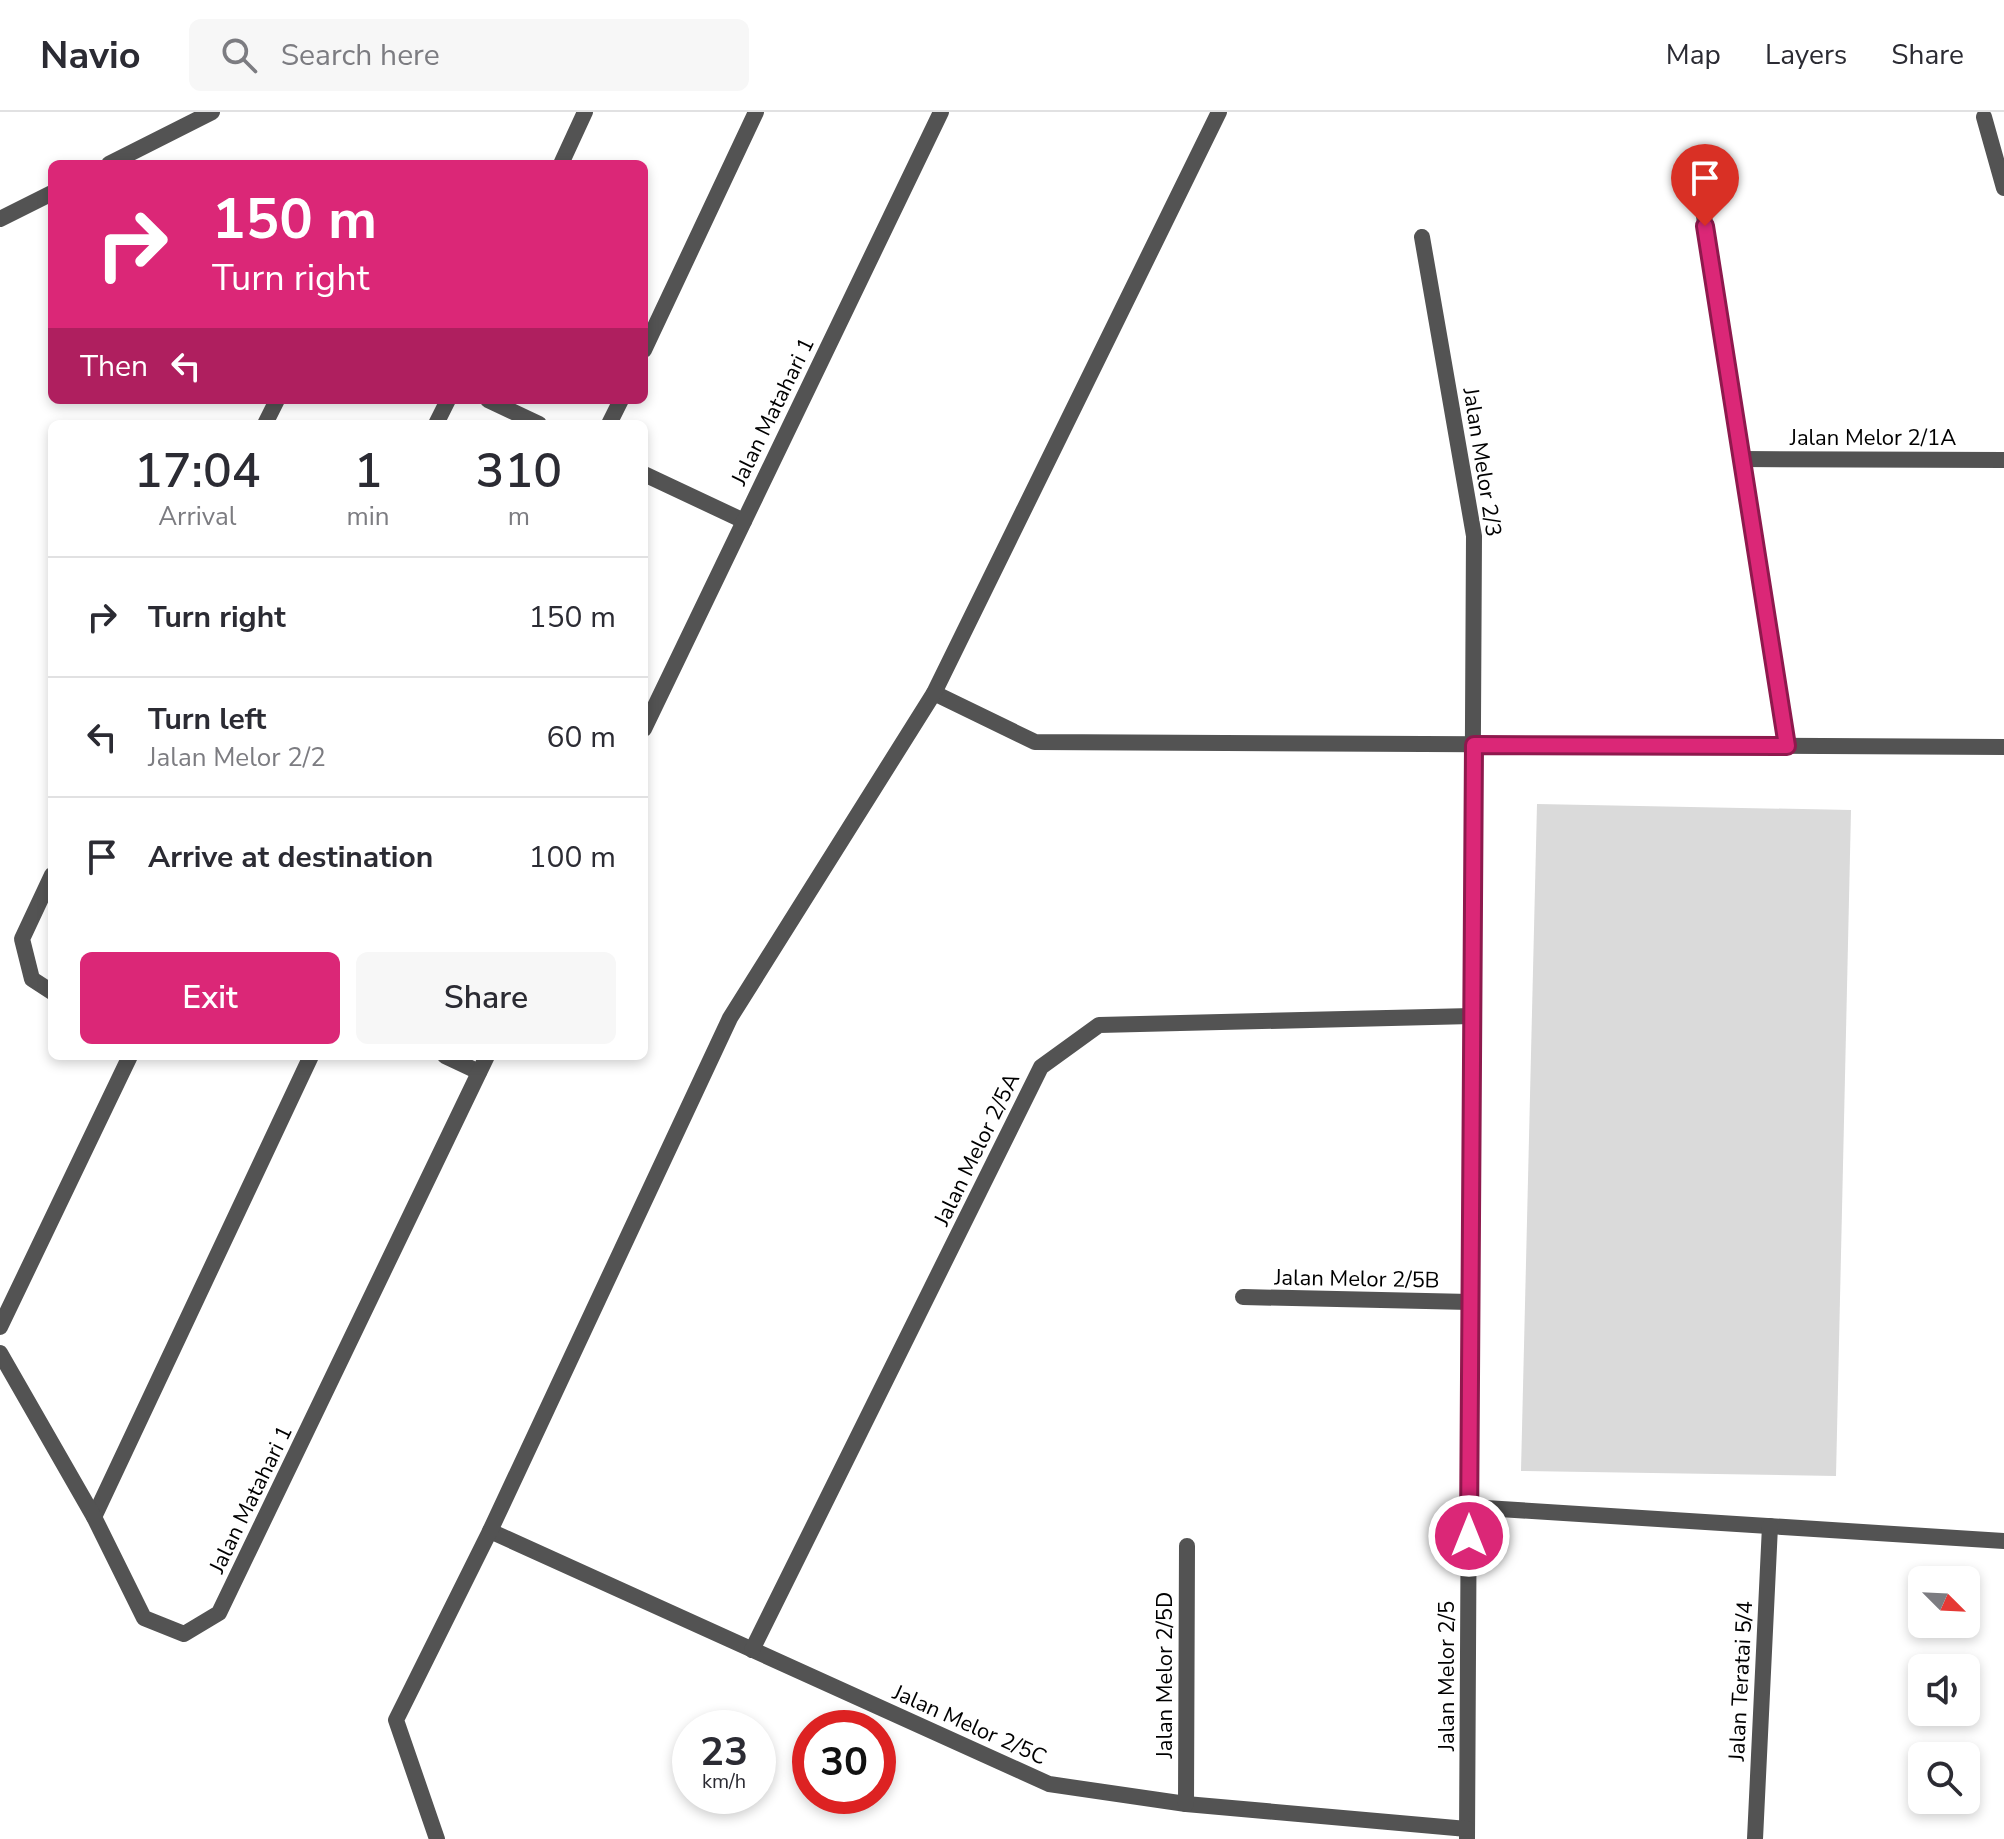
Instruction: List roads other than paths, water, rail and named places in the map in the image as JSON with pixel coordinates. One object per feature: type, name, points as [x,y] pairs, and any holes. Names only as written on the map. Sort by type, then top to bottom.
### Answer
[{"type":"street","points":[[117,160],[212,112]]},
{"type":"street","points":[[563,160],[585,112]]},
{"type":"street","points":[[648,342],[756,112]]},
{"type":"street","name":"Jalan Matahari 1","points":[[648,721],[941,112]]},
{"type":"street","points":[[437,1839],[396,1720],[490,1531],[730,1018],[934,693],[1219,112]]},
{"type":"street","points":[[1984,117],[2004,188]]},
{"type":"street","points":[[0,219],[48,195]]},
{"type":"street","points":[[1701,197],[1787,746]]},
{"type":"street","name":"Jalan Melor 2/3","points":[[1422,237],[1474,536],[1474,745]]},
{"type":"street","points":[[496,404],[530,420]]},
{"type":"street","name":"Jalan Melor 2/1A","points":[[1741,459],[2004,460]]},
{"type":"street","points":[[648,476],[744,521]]},
{"type":"street","points":[[934,693],[1035,742],[2004,747]]},
{"type":"street","name":"Jalan Melor 2/5","points":[[1467,1834],[1474,745]]},
{"type":"street","points":[[48,884],[22,939],[32,979],[48,989]]},
{"type":"street","name":"Jalan Melor 2/5A","points":[[752,1650],[1041,1067],[1099,1025],[1472,1016]]},
{"type":"street","points":[[0,1327],[128,1060]]},
{"type":"street","points":[[94,1517],[309,1060]]},
{"type":"street","points":[[454,1060],[479,1072]]},
{"type":"street","name":"Jalan Matahari 1","points":[[0,1353],[94,1517],[144,1618],[184,1634],[219,1613],[485,1060]]},
{"type":"street","name":"Jalan Melor 2/5B","points":[[1243,1297],[1470,1302]]},
{"type":"street","points":[[1469,1507],[2004,1541]]},
{"type":"street","name":"Jalan Teratai 5/4","points":[[1755,1839],[1770,1526]]},
{"type":"street","name":"Jalan Melor 2/5C","points":[[490,1531],[1049,1784],[1186,1804],[1467,1834]]},
{"type":"street","name":"Jalan Melor 2/5D","points":[[1186,1804],[1187,1546]]}]
